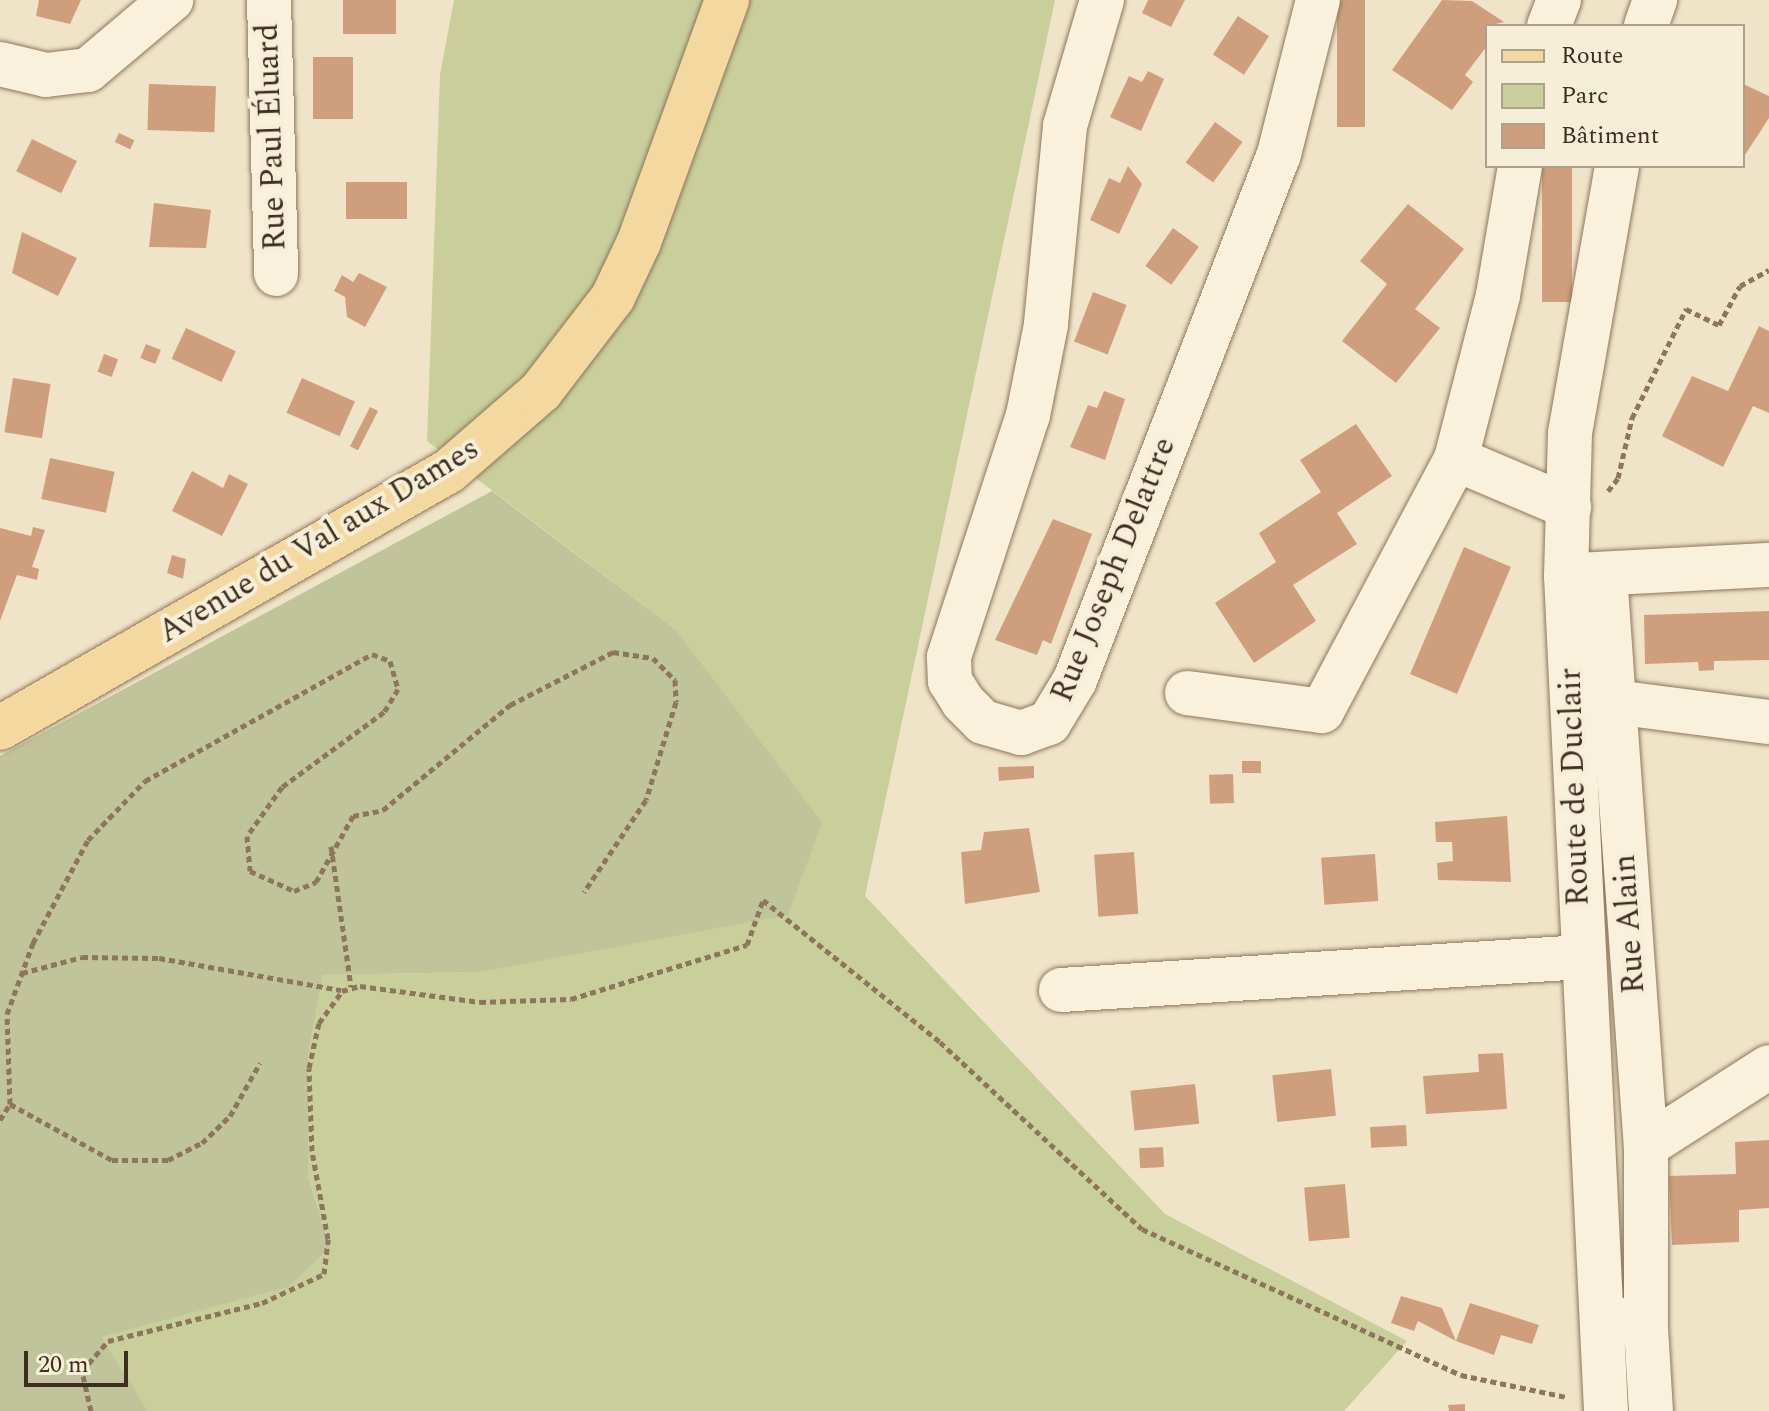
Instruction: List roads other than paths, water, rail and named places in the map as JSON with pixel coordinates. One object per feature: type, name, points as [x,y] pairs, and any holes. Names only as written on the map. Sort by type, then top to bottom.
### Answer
[{"type":"main road","name":"Avenue du Val aux Dames","points":[[0,728],[449,471],[541,391],[613,297],[633,256],[727,0]]},
{"type":"street","points":[[0,64],[46,75],[88,70],[171,0]]},
{"type":"street","name":"Rue Paul Éluard","points":[[269,0],[276,274]]},
{"type":"street","name":"Rue Joseph Delattre","points":[[1102,0],[1065,126],[1046,325],[1028,415],[949,657],[950,681],[963,702],[983,722],[1021,733],[1049,723],[1075,680],[1279,154],[1318,0]]},
{"type":"street","points":[[1550,24],[1559,0]]},
{"type":"street","points":[[1647,24],[1655,0]]},
{"type":"street","points":[[1187,693],[1322,711],[1456,459],[1498,295],[1520,168]]},
{"type":"street","name":"Route de Duclair","points":[[1604,1403],[1582,957],[1585,575],[1569,502],[1570,433],[1617,168]]},
{"type":"street","points":[[1456,459],[1569,502]]},
{"type":"street","points":[[1585,575],[1769,565]]},
{"type":"street","name":"Rue Alain","points":[[1585,575],[1614,702],[1646,1146],[1646,1328],[1651,1411]]},
{"type":"street","points":[[1614,702],[1769,722]]},
{"type":"street","points":[[1061,990],[1582,957]]},
{"type":"street","points":[[1646,1146],[1769,1067]]},
{"type":"street","points":[[1600,1312],[1646,1328]]}]
